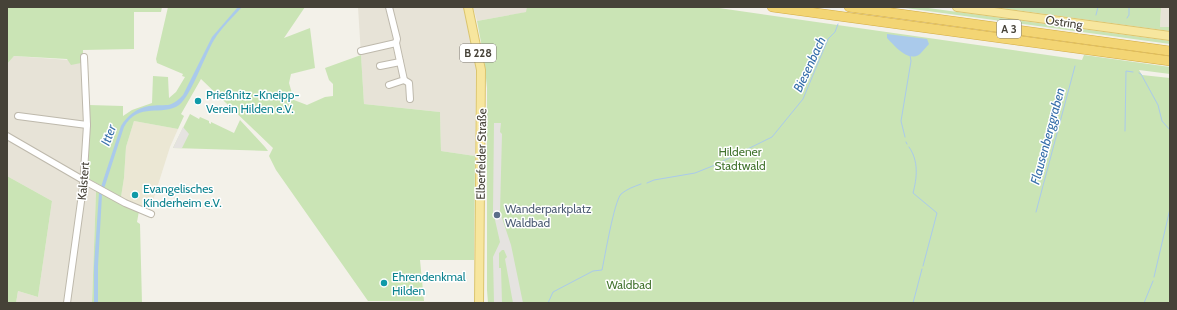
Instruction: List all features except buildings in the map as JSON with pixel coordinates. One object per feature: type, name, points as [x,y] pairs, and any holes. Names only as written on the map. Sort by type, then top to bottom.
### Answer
[{"type":"highway","name":"A 3","points":[[772,7],[1170,61]]},
{"type":"highway","name":"A 3","points":[[849,7],[1170,51]]},
{"type":"main road","name":"Elberfelder Straße","points":[[468,7],[481,70],[479,303]]},
{"type":"main road","name":"Ostring","points":[[957,7],[1170,36]]},
{"type":"street","points":[[389,7],[397,39],[396,43],[404,80],[409,83],[410,99]]},
{"type":"street","points":[[361,51],[396,43]]},
{"type":"street","name":"Kalstert","points":[[67,303],[83,180],[87,125],[84,57]]},
{"type":"street","points":[[380,66],[400,62]]},
{"type":"street","points":[[389,85],[404,80]]},
{"type":"street","points":[[18,116],[87,125]]},
{"type":"street","points":[[7,136],[97,188],[151,214]]},
{"type":"shaded area","points":[[358,7],[465,7],[476,55],[475,156],[441,151],[440,112],[364,104]]},
{"type":"shaded area","points":[[473,7],[527,7],[527,12],[477,21]]},
{"type":"shaded area","points":[[1161,7],[1170,7],[1170,27],[1160,27]]},
{"type":"shaded area","points":[[14,56],[83,61],[86,109],[82,183],[96,191],[92,303],[16,303],[18,291],[38,297],[52,201],[7,176],[7,64]]},
{"type":"shaded area","points":[[134,121],[178,129],[170,147],[150,210],[121,197],[126,147]]},
{"type":"shaded area","name":"Wanderparkplatz Waldbad","points":[[494,123],[501,123],[500,132],[502,134],[500,212],[511,245],[523,303],[513,303],[505,259],[507,257],[504,250],[502,250],[499,253],[499,268],[501,268],[502,303],[494,303],[493,257],[500,242],[493,211]]},
{"type":"shaded area","points":[[183,127],[189,134],[182,148],[173,148]]},
{"type":"green space","points":[[7,7],[162,7],[161,12],[134,12],[134,49],[83,50],[83,61],[81,61],[81,63],[71,65],[67,59],[14,56],[7,64]]},
{"type":"green space","points":[[168,7],[305,7],[284,38],[310,28],[315,68],[291,74],[289,83],[294,100],[307,105],[325,97],[333,96],[333,84],[329,80],[325,68],[361,55],[364,104],[440,112],[441,151],[475,156],[474,260],[420,260],[424,301],[368,301],[276,170],[269,156],[273,148],[201,79],[181,114],[184,116],[178,129],[134,121],[126,147],[121,197],[89,179],[89,105],[123,106],[123,116],[132,110],[152,103],[153,76],[168,77],[169,98],[176,92],[185,77],[182,76],[183,74],[157,63],[156,59]]},
{"type":"green space","name":"Hildener Stadtwald","points":[[527,7],[712,7],[1082,60],[1084,55],[1170,67],[1170,74],[1139,70],[1142,75],[1170,78],[1170,303],[488,303],[487,88],[484,58],[477,21],[526,12]]},
{"type":"green space","points":[[898,7],[921,7],[1170,41],[1170,44]]},
{"type":"green space","points":[[993,7],[1161,7],[1160,27],[1170,27],[1170,31]]},
{"type":"green space","points":[[190,114],[199,119],[200,117],[209,121],[211,124],[211,122],[234,133],[240,120],[268,151],[173,148]]},
{"type":"green space","points":[[7,176],[52,201],[38,297],[18,291],[16,303],[7,303]]},
{"type":"green space","points":[[96,191],[139,211],[137,222],[140,224],[142,303],[92,303]]},
{"type":"water","points":[[238,7],[242,7],[214,40],[184,100],[179,105],[172,108],[137,114],[130,119],[124,127],[102,195],[98,266],[98,303],[94,303],[94,266],[99,193],[121,126],[129,116],[140,109],[155,105],[171,104],[183,95],[212,37]]},
{"type":"water","points":[[887,34],[927,39],[929,44],[920,54],[915,56],[906,55],[887,38]]},
{"type":"waterway","name":"Flausenberggraben","points":[[1096,15],[1098,7]]},
{"type":"waterway","points":[[1127,18],[1129,15],[1129,7]]},
{"type":"waterway","name":"Biesenbach","points":[[647,183],[654,180],[695,173],[715,165],[772,137],[803,99],[828,39],[835,32],[838,24]]},
{"type":"waterway","points":[[905,137],[901,121],[911,61],[910,55]]},
{"type":"waterway","name":"Flausenberggraben","points":[[1036,212],[1075,66]]},
{"type":"waterway","points":[[1125,131],[1126,71],[1133,72]]},
{"type":"waterway","points":[[1139,73],[1141,74],[1158,105],[1162,121],[1170,130]]},
{"type":"waterway","points":[[909,147],[916,164],[913,193],[937,213],[923,266]]},
{"type":"waterway","name":"Biesenbach","points":[[548,303],[553,292],[593,271],[602,270],[618,199],[621,194],[641,184]]},
{"type":"waterway","points":[[1154,277],[1170,209]]},
{"type":"waterway","points":[[913,303],[922,269]]},
{"type":"waterway","points":[[1144,303],[1153,281]]},
{"type":"place","name":"Prießnitz -Kneipp- Verein Hilden e.V.","points":[[198,101]]},
{"type":"place","name":"Evangelisches Kinderheim e.V.","points":[[135,195]]},
{"type":"place","name":"Wanderparkplatz Waldbad","points":[[497,215]]},
{"type":"place","name":"Ehrendenkmal Hilden","points":[[384,283]]},
{"type":"water label","name":"Itter","points":[[108,135]]},
{"type":"park label","name":"Waldbad","points":[[629,284]]}]
